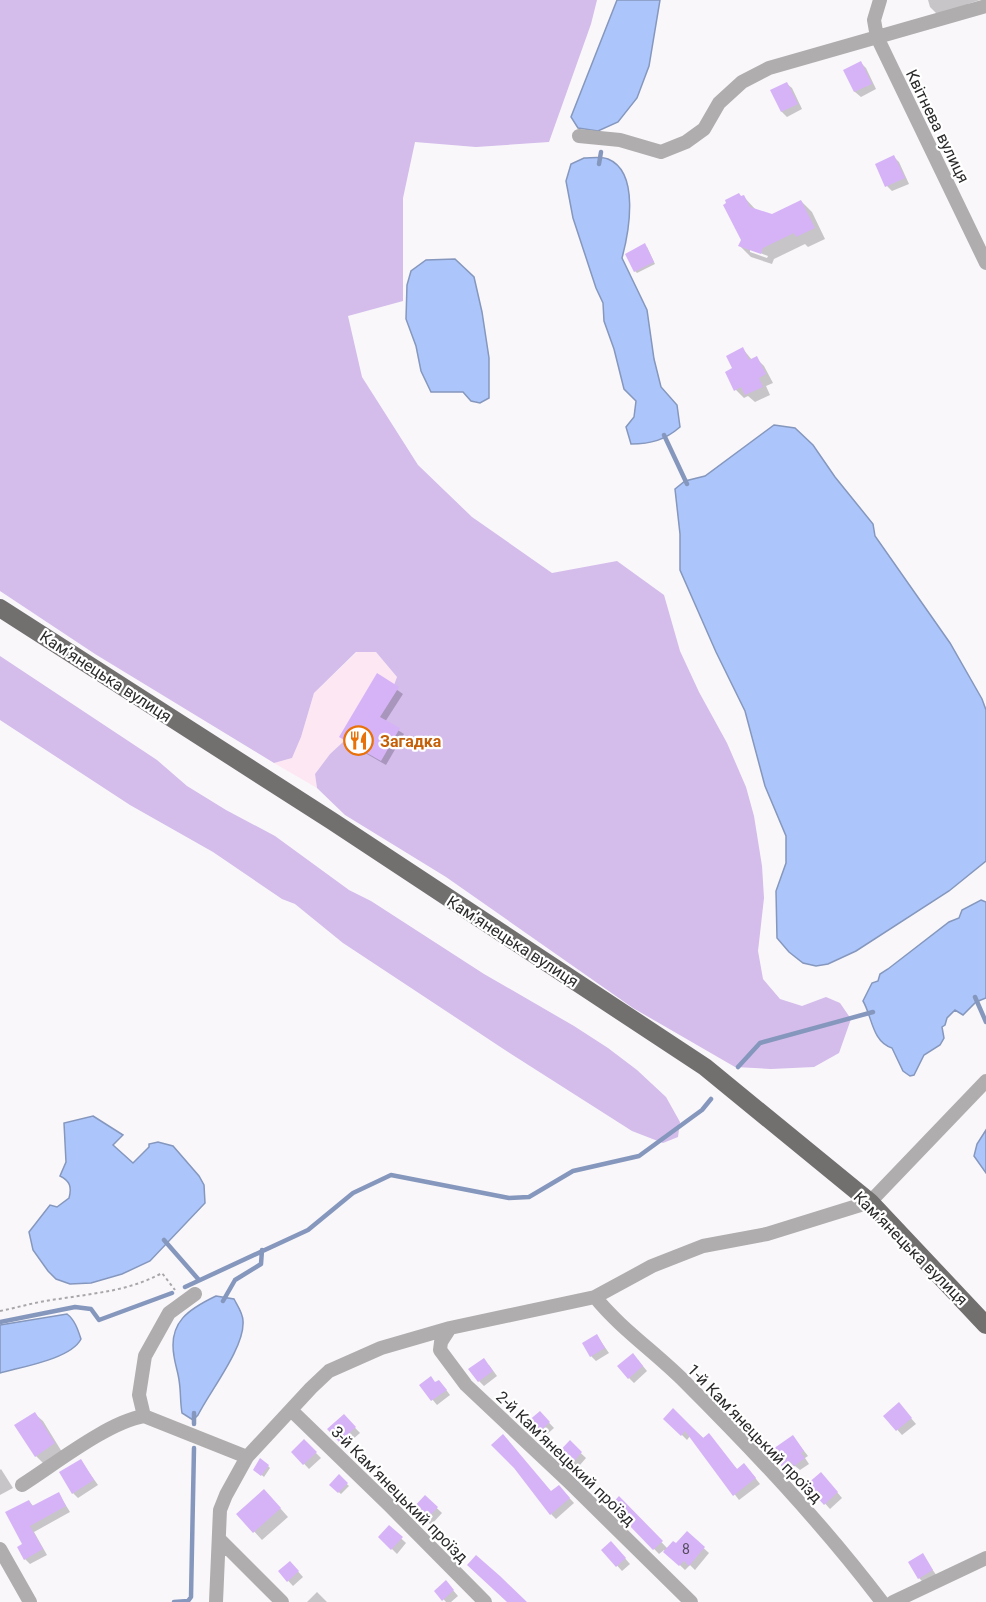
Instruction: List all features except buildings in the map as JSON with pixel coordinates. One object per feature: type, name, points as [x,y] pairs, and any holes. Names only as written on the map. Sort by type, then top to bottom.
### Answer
[{"type":"main road","name":"Камʼянецька вулиця","points":[[0,608],[332,822],[705,1067],[870,1202],[986,1324]]},
{"type":"street","name":"Квітнева вулиця","points":[[880,0],[874,20],[877,37],[986,263]]},
{"type":"street","points":[[579,136],[620,140],[661,152],[687,142],[704,129],[719,103],[742,82],[769,68],[986,6]]},
{"type":"street","points":[[216,1602],[220,1510],[226,1495],[247,1457],[329,1371],[381,1348],[450,1328],[595,1297],[680,1253],[703,1246],[767,1234],[870,1202],[986,1081]]},
{"type":"street","name":"1-й Камʼянецький проїзд","points":[[595,1297],[611,1317],[683,1380],[801,1503],[848,1557],[882,1602]]},
{"type":"street","points":[[144,1416],[139,1395],[145,1356],[169,1313],[189,1298]]},
{"type":"street","name":"2-й Камʼянецький проїзд","points":[[450,1328],[441,1342],[441,1350],[466,1385],[691,1602]]},
{"type":"street","name":"3-й Камʼянецький проїзд","points":[[291,1410],[485,1602]]},
{"type":"street","points":[[22,1485],[111,1428],[129,1419],[144,1416],[247,1457]]},
{"type":"street","points":[[220,1540],[282,1602]]},
{"type":"street","points":[[0,1549],[30,1602]]},
{"type":"street","points":[[893,1602],[986,1558]]},
{"type":"path","points":[[0,1311],[58,1299],[99,1294],[144,1282],[162,1273],[189,1298]]},
{"type":"shaded area","points":[[0,0],[597,0],[591,24],[549,142],[476,147],[415,142],[403,198],[403,301],[348,316],[362,377],[418,465],[472,517],[552,573],[617,561],[664,595],[680,651],[727,743],[746,787],[754,816],[762,866],[764,898],[758,951],[763,979],[780,999],[802,1006],[826,997],[840,1003],[851,1019],[839,1053],[814,1067],[771,1069],[735,1067],[633,1008],[446,877],[345,815],[317,788],[315,774],[330,754],[343,742],[368,728],[388,701],[397,677],[376,652],[356,652],[314,693],[292,758],[274,763],[95,654],[0,591]]},
{"type":"shaded area","points":[[357,652],[376,652],[397,677],[388,701],[368,728],[343,742],[330,754],[315,774],[317,788],[274,763],[292,758],[314,693]]},
{"type":"shaded area","points":[[0,656],[157,760],[187,786],[275,836],[349,890],[371,901],[484,974],[608,1048],[637,1070],[666,1097],[680,1122],[678,1137],[663,1143],[632,1131],[343,943],[295,904],[282,899],[213,852],[130,805],[0,720]]},
{"type":"water","points":[[617,0],[660,0],[649,66],[637,98],[618,122],[598,131],[578,128],[571,117]]},
{"type":"water","points":[[584,158],[608,159],[618,166],[625,176],[630,204],[622,258],[647,310],[654,359],[661,387],[677,405],[680,427],[669,435],[651,442],[631,444],[626,427],[634,417],[636,401],[624,389],[604,321],[603,303],[573,218],[566,181],[571,164]]},
{"type":"water","points":[[455,259],[474,277],[482,312],[489,358],[489,398],[480,403],[471,401],[463,392],[431,392],[421,371],[416,346],[406,319],[407,285],[411,271],[426,260]]},
{"type":"water","points":[[774,425],[795,428],[813,445],[835,477],[873,524],[875,536],[950,643],[986,710],[986,861],[949,891],[856,951],[828,964],[816,966],[803,963],[777,938],[776,891],[786,863],[786,836],[765,786],[745,711],[680,570],[680,534],[675,489],[685,481],[705,476]]},
{"type":"water","points":[[981,900],[986,902],[986,998],[976,1002],[963,1015],[955,1010],[947,1018],[942,1027],[944,1038],[940,1045],[924,1055],[914,1075],[910,1076],[903,1071],[892,1048],[885,1045],[876,1034],[863,1001],[872,983],[878,981],[880,974],[949,922],[959,918],[962,910]]},
{"type":"water","points":[[93,1116],[123,1135],[113,1145],[133,1163],[149,1147],[149,1144],[158,1142],[173,1146],[199,1176],[204,1185],[205,1203],[150,1261],[122,1274],[91,1283],[70,1284],[56,1279],[48,1271],[33,1250],[29,1232],[50,1205],[57,1207],[69,1198],[69,1185],[60,1176],[66,1162],[64,1123]]},
{"type":"water","points":[[986,1130],[986,1173],[974,1156],[977,1144]]},
{"type":"water","points":[[216,1296],[234,1299],[242,1315],[242,1332],[226,1369],[193,1420],[182,1413],[180,1384],[174,1356],[174,1334],[189,1312]]},
{"type":"water","points":[[67,1314],[74,1322],[81,1339],[76,1346],[57,1357],[0,1373],[0,1325]]},
{"type":"waterway","points":[[599,164],[601,152]]},
{"type":"waterway","points":[[664,435],[687,484]]},
{"type":"waterway","points":[[975,997],[986,1022]]},
{"type":"waterway","points":[[738,1067],[760,1043],[873,1012]]},
{"type":"waterway","points":[[185,1287],[308,1230],[353,1193],[391,1175],[509,1198],[529,1197],[573,1171],[639,1156],[702,1110],[711,1099]]},
{"type":"waterway","points":[[164,1240],[199,1280]]},
{"type":"waterway","points":[[223,1301],[235,1280],[261,1264],[262,1250]]},
{"type":"waterway","points":[[0,1322],[75,1307],[91,1309],[99,1320],[172,1293]]},
{"type":"waterway","points":[[194,1413],[194,1424]]},
{"type":"waterway","points":[[174,1602],[188,1601],[191,1597],[194,1448]]},
{"type":"place","name":"Загадка","points":[[359,741]]}]
